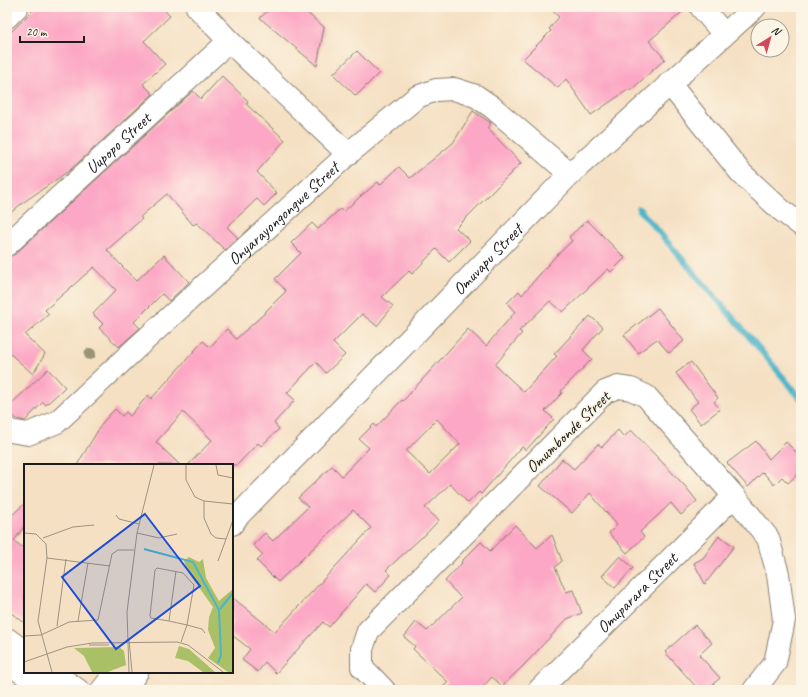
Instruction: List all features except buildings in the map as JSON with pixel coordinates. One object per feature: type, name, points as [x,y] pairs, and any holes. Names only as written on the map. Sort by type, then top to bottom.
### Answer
[{"type":"street","points":[[7,17],[17,7]]},
{"type":"street","points":[[197,7],[229,41],[348,154]]},
{"type":"street","points":[[701,7],[724,34]]},
{"type":"street","name":"Omuvapu Street","points":[[233,523],[243,510],[570,174],[669,83],[755,7]]},
{"type":"street","name":"Uupopo Street","points":[[7,245],[229,41]]},
{"type":"street","points":[[669,83],[741,173],[781,210],[801,225]]},
{"type":"street","name":"Onyarayongongwe Street","points":[[7,429],[10,431],[28,434],[57,422],[348,154],[417,97],[436,90],[454,89],[476,96],[570,174]]},
{"type":"street","name":"Omumbonde Street","points":[[384,690],[362,667],[362,649],[368,631],[605,392],[618,387],[631,389],[646,396],[734,496],[768,538],[778,574],[784,620],[776,663],[754,690]]},
{"type":"street","name":"Omuparara Street","points":[[540,690],[734,496]]},
{"type":"street","points":[[7,639],[24,651]]},
{"type":"street","points":[[7,662],[47,690]]},
{"type":"street","points":[[53,673],[78,690]]},
{"type":"street","points":[[102,690],[115,673]]},
{"type":"street","points":[[125,690],[136,673]]},
{"type":"waterway","points":[[639,209],[801,399]]}]
